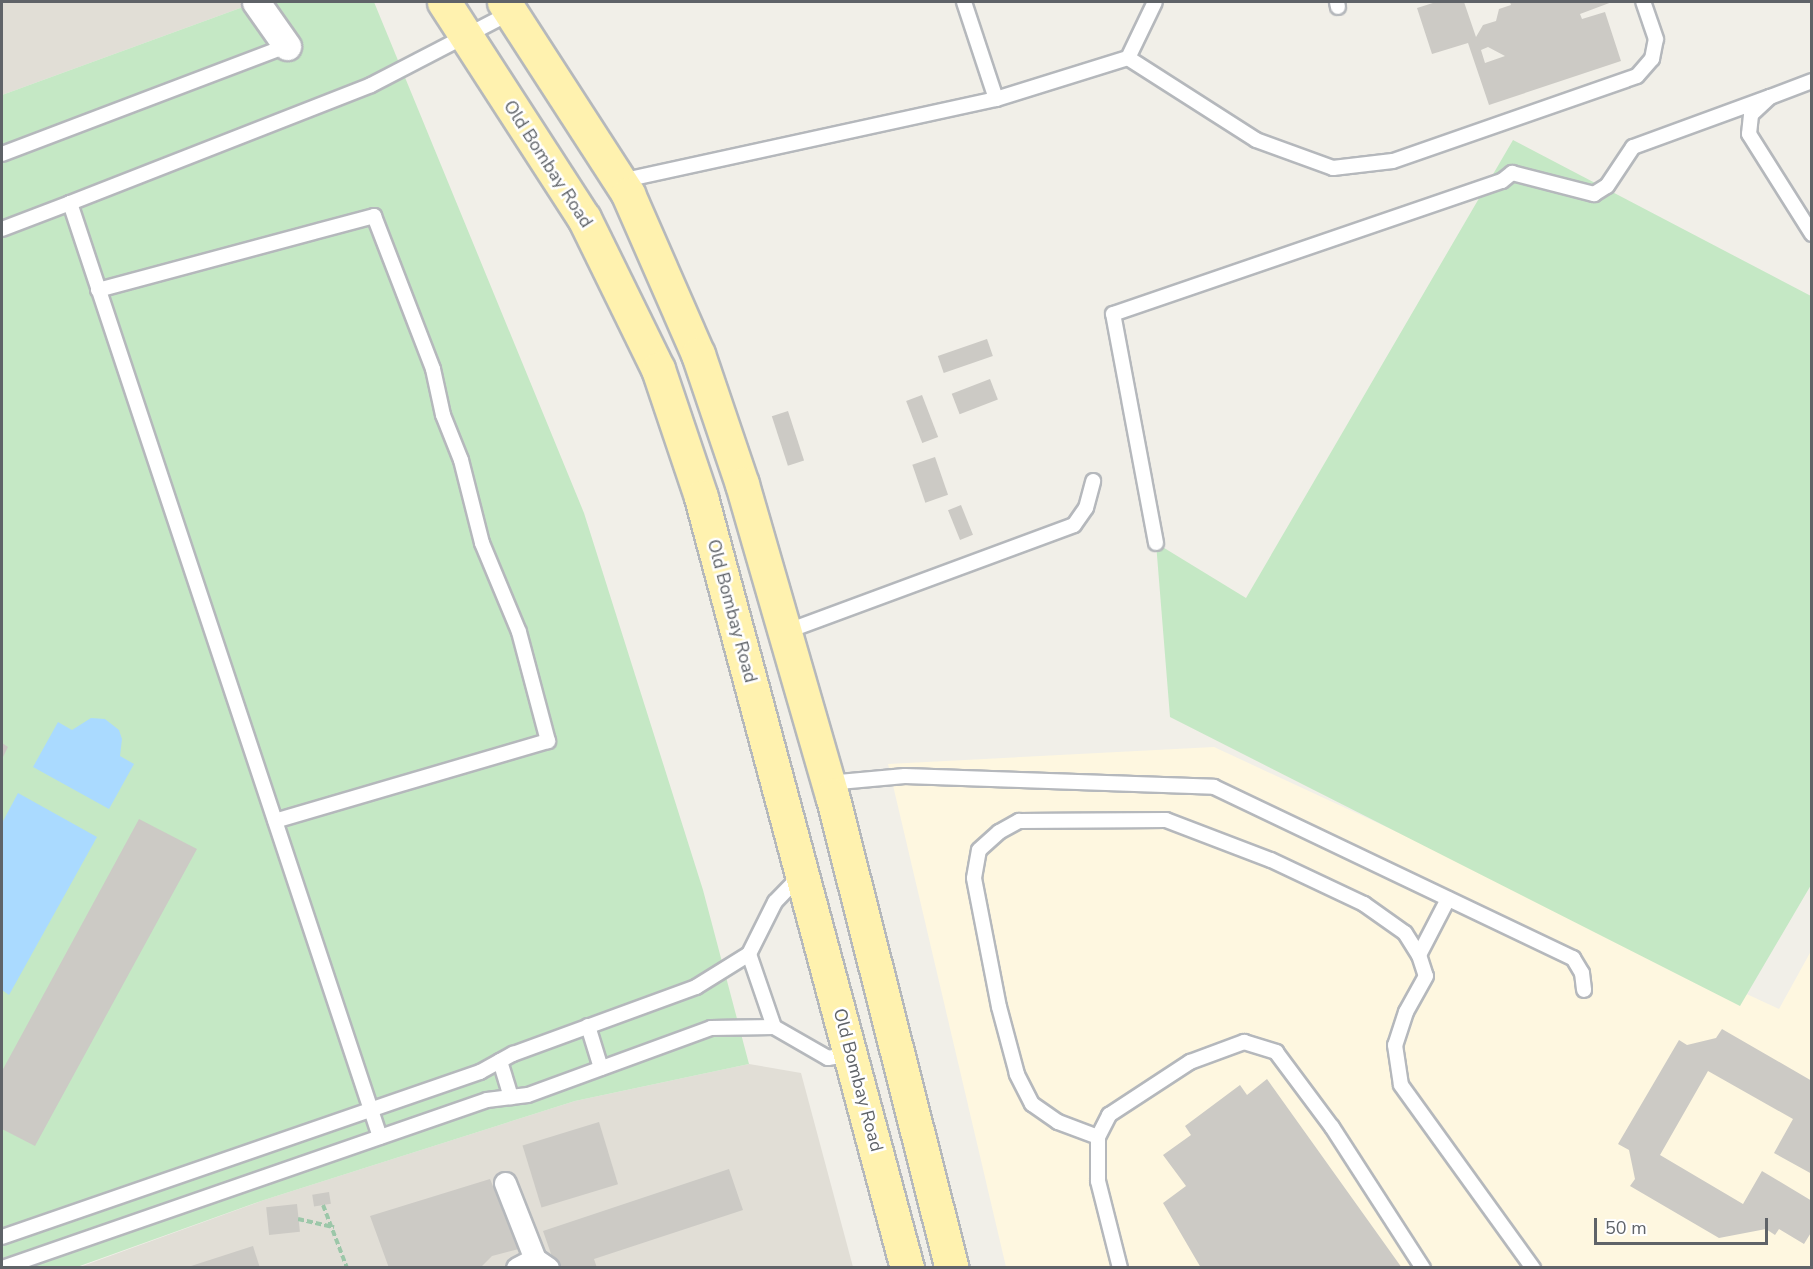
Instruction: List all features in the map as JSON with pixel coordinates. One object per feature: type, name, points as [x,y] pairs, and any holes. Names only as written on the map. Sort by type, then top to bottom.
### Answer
[{"type":"main road","name":"Old Bombay Road","points":[[444,2],[584,218],[658,369],[701,497],[804,871],[907,1268]]},
{"type":"main road","points":[[508,7],[619,181],[698,354],[742,484],[828,783],[952,1268]]},
{"type":"main road","points":[[827,961],[872,951]]},
{"type":"street","points":[[255,2],[287,46]]},
{"type":"street","points":[[506,1183],[534,1265]]},
{"type":"lane","points":[[964,2],[996,99]]},
{"type":"lane","points":[[619,181],[996,99],[1128,58],[1155,2]]},
{"type":"lane","points":[[1128,58],[1256,140],[1332,168],[1393,161],[1637,76],[1652,59],[1656,39],[1643,2]]},
{"type":"lane","points":[[2,229],[371,86],[468,36],[508,7]]},
{"type":"lane","points":[[2,154],[287,46]]},
{"type":"lane","points":[[1156,543],[1113,314],[1502,181],[1512,173],[1594,194],[1607,186],[1633,147],[1812,81]]},
{"type":"lane","points":[[1770,97],[1751,115],[1749,134],[1812,234]]},
{"type":"lane","points":[[70,203],[380,1137]]},
{"type":"lane","points":[[98,290],[374,216],[433,369],[443,415],[460,460],[482,543],[519,633],[548,741],[275,821]]},
{"type":"lane","points":[[785,632],[1074,525],[1086,508],[1093,481]]},
{"type":"lane","points":[[828,783],[905,776],[1214,787],[1573,958],[1582,973],[1584,990]]},
{"type":"lane","points":[[1098,1137],[1058,1122],[1032,1104],[1017,1074],[999,1007],[974,878],[979,850],[999,832],[1019,821],[1166,820],[1213,836],[1364,904],[1405,933],[1419,955],[1426,976],[1406,1012],[1395,1046],[1401,1085],[1533,1268]]},
{"type":"lane","points":[[2,1237],[480,1072],[500,1061],[588,1026],[696,987],[749,954],[775,902],[804,871]]},
{"type":"lane","points":[[1419,955],[1449,899]]},
{"type":"lane","points":[[749,954],[774,1027]]},
{"type":"lane","points":[[588,1026],[602,1068]]},
{"type":"lane","points":[[2,1268],[487,1100],[528,1095],[711,1028],[774,1027],[828,1058],[851,1054]]},
{"type":"lane","points":[[1120,1268],[1098,1181],[1098,1137],[1109,1115],[1190,1062],[1244,1042],[1276,1052],[1332,1128],[1423,1268]]},
{"type":"lane","points":[[500,1061],[511,1098]]},
{"type":"path","points":[[323,1205],[335,1228],[347,1268]]},
{"type":"path","points":[[298,1219],[335,1228]]},
{"type":"shaded area","points":[[2,2],[257,2],[2,95]]},
{"type":"shaded area","points":[[1214,747],[1779,1009],[1811,951],[1811,1267],[1006,1267],[888,764]]},
{"type":"shaded area","points":[[749,1064],[801,1073],[853,1267],[77,1268],[264,1200],[575,1101]]},
{"type":"green space","points":[[257,2],[374,2],[584,513],[703,890],[749,1064],[575,1101],[264,1200],[77,1267],[2,1268],[2,95]]},
{"type":"green space","points":[[1513,140],[1811,296],[1811,885],[1740,1006],[1170,717],[1156,543],[1246,598]]},
{"type":"water","points":[[91,718],[105,719],[119,730],[122,739],[120,756],[134,764],[109,809],[33,767],[58,722],[72,730]]},
{"type":"water","points":[[18,793],[97,837],[9,995],[2,990],[2,823]]},
{"type":"building","points":[[1436,2],[1464,2],[1476,37],[1483,25],[1496,21],[1499,9],[1511,5],[1510,2],[1612,2],[1580,14],[1582,19],[1605,12],[1621,61],[1489,105],[1468,43],[1432,54],[1417,8]],"holes":[[[1488,47],[1505,56],[1485,63],[1481,50]]]},
{"type":"building","points":[[987,339],[993,356],[944,373],[938,356]]},
{"type":"building","points":[[990,379],[998,400],[960,414],[952,394]]},
{"type":"building","points":[[922,395],[938,437],[922,443],[906,401]]},
{"type":"building","points":[[788,411],[804,460],[788,466],[772,416]]},
{"type":"building","points":[[935,457],[948,495],[925,503],[912,465]]},
{"type":"building","points":[[961,505],[973,535],[960,540],[948,510]]},
{"type":"building","points":[[2,743],[8,747],[2,759]]},
{"type":"building","points":[[139,819],[197,849],[35,1146],[2,1129],[2,1071]]},
{"type":"building","points":[[1722,1029],[1812,1081],[1812,1174],[1774,1153],[1793,1119],[1708,1071],[1660,1155],[1743,1204],[1762,1171],[1812,1201],[1812,1231],[1804,1244],[1779,1229],[1775,1235],[1766,1229],[1719,1238],[1630,1186],[1635,1179],[1629,1150],[1618,1144],[1679,1040],[1687,1045],[1716,1038]]},
{"type":"building","points":[[1267,1079],[1402,1268],[1201,1268],[1163,1203],[1186,1186],[1163,1155],[1191,1135],[1185,1126],[1240,1085],[1247,1095]]},
{"type":"building","points":[[599,1122],[618,1184],[541,1208],[522,1145]]},
{"type":"building","points":[[729,1169],[743,1210],[594,1259],[597,1268],[556,1268],[543,1231]]},
{"type":"building","points":[[490,1179],[519,1249],[492,1256],[480,1268],[389,1268],[370,1216]]},
{"type":"building","points":[[329,1192],[331,1204],[314,1207],[312,1195]]},
{"type":"building","points":[[297,1204],[300,1232],[269,1235],[266,1207]]},
{"type":"building","points":[[253,1246],[260,1268],[188,1267]]}]
